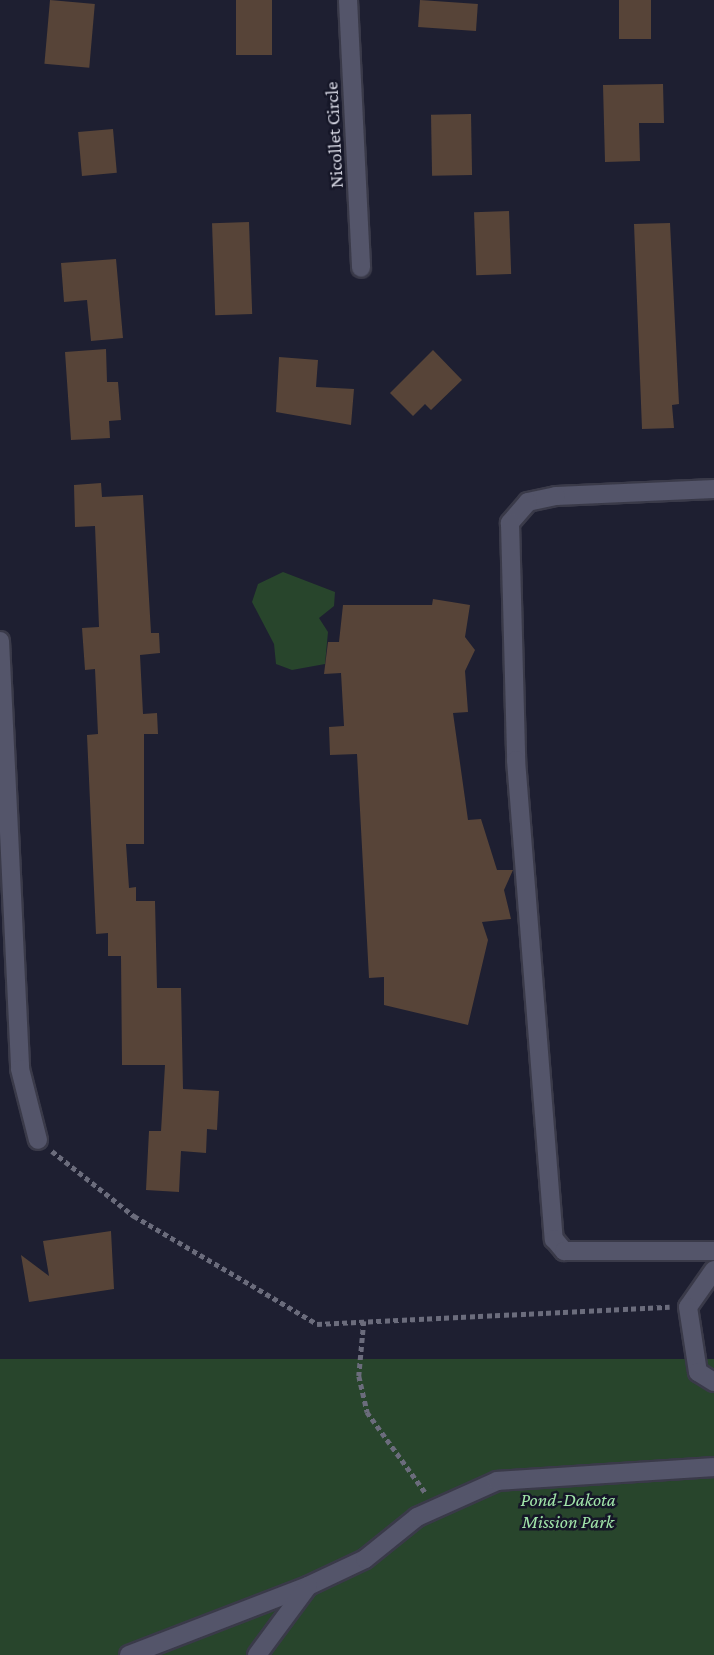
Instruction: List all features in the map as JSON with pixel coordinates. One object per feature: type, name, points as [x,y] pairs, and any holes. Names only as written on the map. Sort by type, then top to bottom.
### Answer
[{"type":"street","name":"Nicollet Circle","points":[[348,0],[361,268]]},
{"type":"street","points":[[714,489],[556,496],[528,502],[510,523],[516,760],[554,1240],[564,1251],[714,1251]]},
{"type":"street","points":[[0,641],[20,1069],[38,1140]]},
{"type":"street","points":[[714,1270],[688,1307],[698,1372],[714,1382]]},
{"type":"street","points":[[129,1655],[308,1586],[365,1559],[437,1509],[497,1481],[714,1467]]},
{"type":"street","points":[[257,1655],[308,1586]]},
{"type":"path","points":[[38,1140],[134,1216],[258,1292],[317,1324],[688,1307]]},
{"type":"path","points":[[363,1321],[359,1376],[367,1412],[437,1509]]},
{"type":"green space","points":[[283,572],[335,592],[334,606],[319,618],[328,632],[325,664],[292,670],[276,664],[274,644],[252,602],[258,584]]},
{"type":"green space","name":"Pond-Dakota Mission Park","points":[[0,1359],[714,1359],[714,1655],[0,1655]]},
{"type":"building","points":[[50,0],[95,4],[89,68],[44,64]]},
{"type":"building","points":[[236,0],[272,0],[272,55],[236,55]]},
{"type":"building","points":[[420,0],[478,4],[476,31],[418,27]]},
{"type":"building","points":[[619,0],[651,0],[651,39],[619,39]]},
{"type":"building","points":[[663,84],[664,123],[639,123],[640,161],[605,162],[603,85]]},
{"type":"building","points":[[471,114],[472,175],[432,176],[431,115]]},
{"type":"building","points":[[113,129],[117,173],[82,176],[78,132]]},
{"type":"building","points":[[509,211],[511,274],[476,275],[474,212]]},
{"type":"building","points":[[249,222],[252,314],[215,315],[212,223]]},
{"type":"building","points":[[670,223],[679,404],[672,405],[674,428],[642,429],[634,224]]},
{"type":"building","points":[[116,259],[123,338],[91,341],[87,300],[64,302],[61,263]]},
{"type":"building","points":[[106,349],[107,382],[118,382],[121,420],[109,421],[110,438],[71,440],[65,352]]},
{"type":"building","points":[[433,350],[462,380],[431,410],[425,404],[413,416],[390,393]]},
{"type":"building","points":[[279,357],[318,360],[316,387],[354,389],[351,425],[276,412]]},
{"type":"building","points":[[101,483],[102,497],[143,495],[151,633],[159,633],[160,653],[140,655],[143,714],[157,713],[158,734],[144,734],[144,844],[126,844],[129,888],[136,887],[136,901],[155,901],[157,988],[181,988],[183,1089],[219,1091],[217,1130],[207,1129],[206,1153],[181,1151],[179,1192],[146,1190],[149,1131],[161,1131],[165,1065],[122,1065],[121,956],[108,956],[108,933],[96,934],[87,735],[98,734],[95,669],[85,670],[82,628],[99,627],[95,526],[75,527],[74,485]]},
{"type":"building","points":[[433,599],[470,605],[465,637],[475,650],[465,671],[468,712],[453,713],[468,820],[481,819],[497,870],[513,870],[504,890],[511,919],[482,922],[488,940],[468,1025],[384,1005],[384,977],[369,978],[357,754],[330,755],[329,727],[344,726],[341,673],[324,674],[328,642],[339,642],[343,605],[432,605]]},
{"type":"building","points":[[111,1231],[114,1289],[29,1302],[21,1255],[49,1276],[43,1241]]}]
